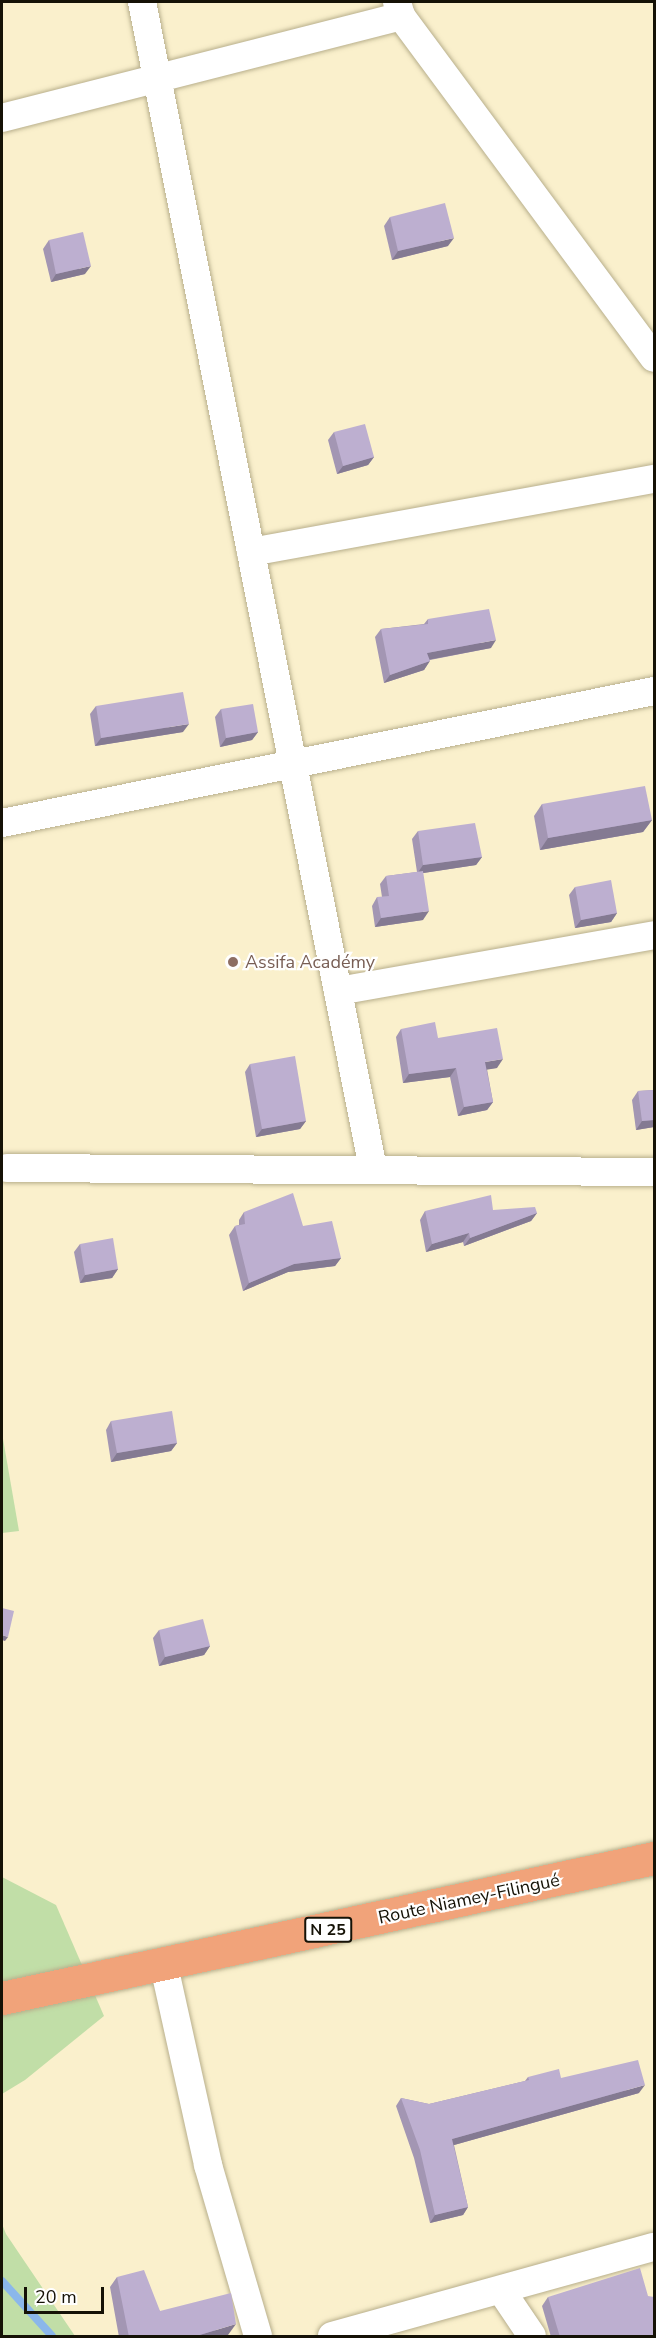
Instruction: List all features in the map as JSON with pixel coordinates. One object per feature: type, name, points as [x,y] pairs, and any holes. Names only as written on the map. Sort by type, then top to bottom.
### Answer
[{"type":"main road","name":"Route Niamey-Filingué","points":[[2,1998],[164,1966],[654,1858]]},
{"type":"street","points":[[142,2],[373,1170]]},
{"type":"street","points":[[2,118],[158,79],[399,9],[654,358]]},
{"type":"street","points":[[251,552],[654,479]]},
{"type":"street","points":[[2,823],[654,691]]},
{"type":"street","points":[[338,991],[654,935]]},
{"type":"street","points":[[7,1168],[654,1172]]},
{"type":"street","points":[[164,1966],[208,2165],[258,2337]]},
{"type":"street","points":[[332,2337],[654,2247]]},
{"type":"street","points":[[501,2290],[532,2337]]},
{"type":"green space","points":[[2,1433],[19,1531],[2,1533]]},
{"type":"green space","points":[[2,1877],[56,1905],[104,2016],[25,2080],[2,2094]]},
{"type":"green space","points":[[2,2224],[6,2234],[75,2336],[2,2336]]},
{"type":"building","points":[[445,203],[454,238],[398,251],[390,217]]},
{"type":"building","points":[[83,232],[91,266],[56,274],[49,240]]},
{"type":"building","points":[[365,424],[374,457],[343,466],[334,432]]},
{"type":"building","points":[[489,609],[496,640],[427,653],[430,661],[390,675],[381,629],[428,624],[428,619]]},
{"type":"building","points":[[183,692],[189,724],[101,738],[96,706]]},
{"type":"building","points":[[253,704],[258,732],[226,738],[221,709]]},
{"type":"building","points":[[645,786],[652,820],[548,838],[542,804]]},
{"type":"building","points":[[475,823],[482,857],[423,865],[418,831]]},
{"type":"building","points":[[423,871],[429,911],[381,918],[377,897],[389,896],[386,876]]},
{"type":"building","points":[[611,880],[617,913],[581,920],[575,887]]},
{"type":"building","points":[[435,1022],[438,1038],[497,1028],[503,1059],[485,1062],[493,1102],[464,1107],[456,1068],[409,1074],[401,1029]]},
{"type":"building","points":[[295,1056],[306,1121],[262,1129],[250,1064]]},
{"type":"building","points":[[654,1090],[654,1120],[642,1121],[638,1091]]},
{"type":"building","points":[[293,1193],[303,1226],[332,1221],[341,1258],[294,1264],[249,1283],[235,1226],[245,1224],[244,1212]]},
{"type":"building","points":[[491,1195],[493,1210],[535,1207],[537,1213],[470,1238],[469,1233],[432,1244],[425,1211]]},
{"type":"building","points":[[113,1238],[118,1269],[85,1275],[80,1244]]},
{"type":"building","points":[[172,1411],[177,1443],[117,1453],[111,1421]]},
{"type":"building","points":[[2,1608],[14,1611],[8,1637],[2,1635]]},
{"type":"building","points":[[203,1619],[210,1646],[165,1657],[159,1630]]},
{"type":"building","points":[[638,2060],[645,2085],[452,2139],[468,2207],[435,2215],[420,2150],[401,2098],[429,2104],[529,2080],[528,2077],[559,2069],[561,2078]]},
{"type":"building","points":[[640,2268],[648,2296],[654,2297],[654,2337],[560,2337],[548,2297]]},
{"type":"building","points":[[144,2270],[160,2311],[231,2293],[236,2324],[193,2337],[129,2337],[117,2277]]},
{"type":"waterway","points":[[2,2281],[52,2336]]},
{"type":"place","name":"Assifa Académy","points":[[233,962]]}]
